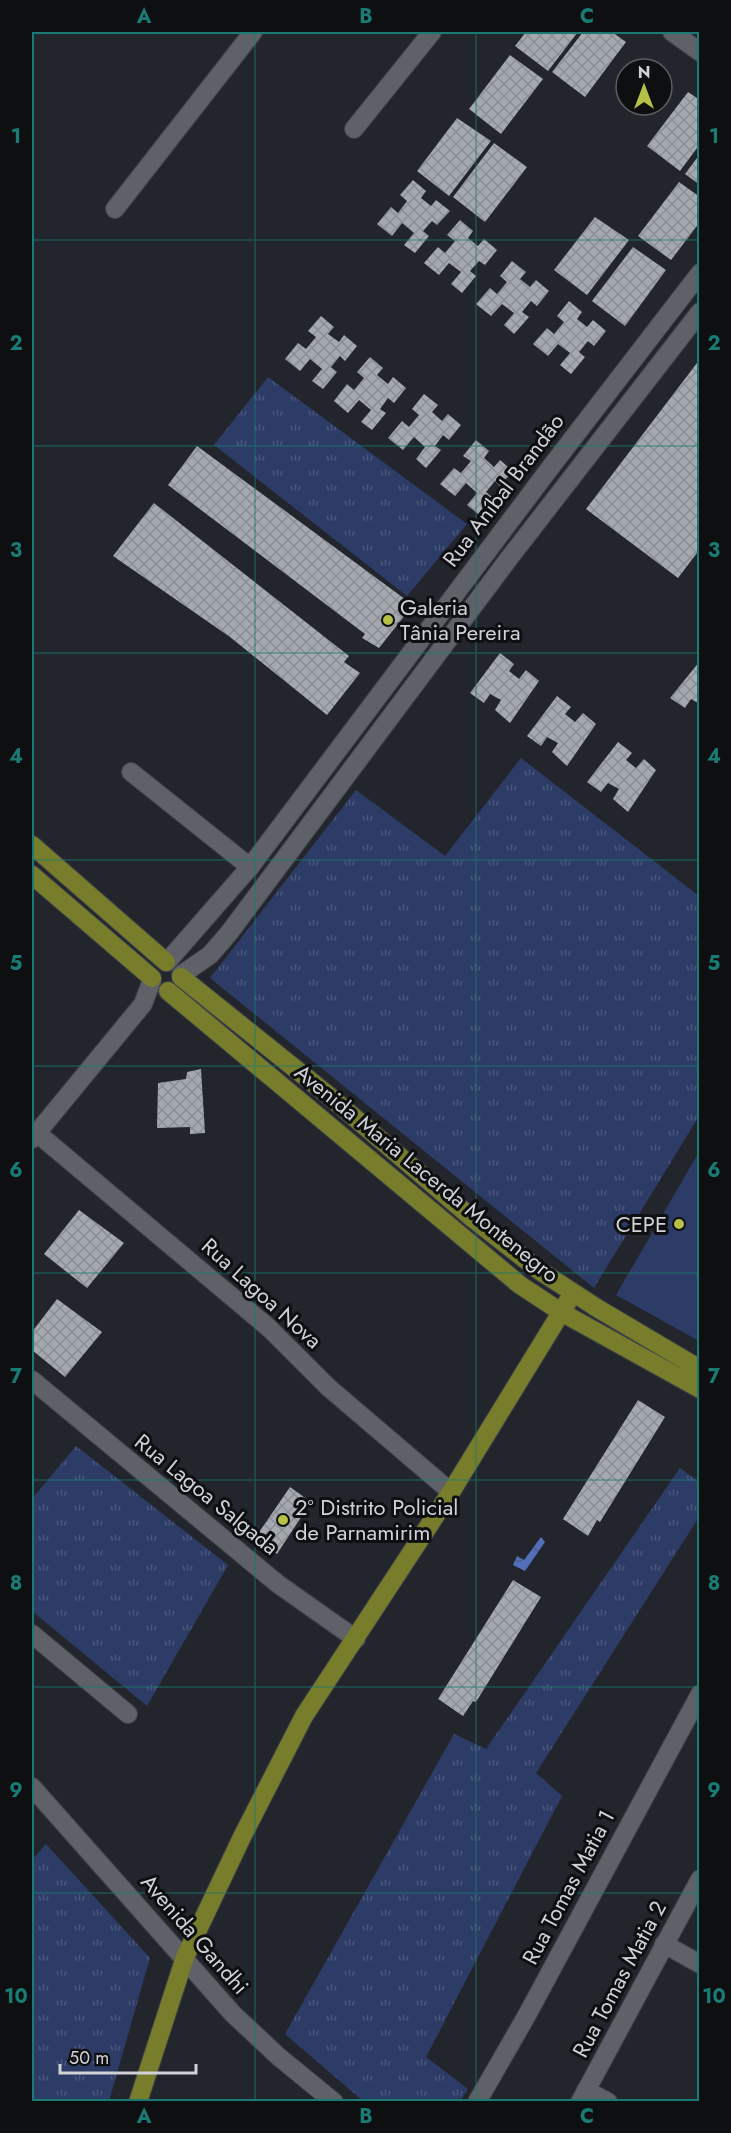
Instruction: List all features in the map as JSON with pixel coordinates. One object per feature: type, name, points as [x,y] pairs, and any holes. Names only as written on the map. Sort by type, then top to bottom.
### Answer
[{"type":"main road","points":[[32,845],[166,962],[177,966],[181,976],[177,986],[159,985],[156,967],[166,962]]},
{"type":"main road","name":"Avenida Maria Lacerda Montenegro","points":[[32,875],[159,985],[520,1285],[561,1312],[699,1389]]},
{"type":"main road","name":"Avenida Maria Lacerda Montenegro","points":[[181,976],[328,1095],[472,1218],[540,1271],[699,1369]]},
{"type":"main road","points":[[138,2102],[185,1957],[242,1837],[304,1716],[451,1492],[573,1293]]},
{"type":"street","points":[[115,209],[253,32]]},
{"type":"street","points":[[354,129],[432,32]]},
{"type":"street","points":[[672,32],[699,52]]},
{"type":"street","name":"Rua Aníbal Brandão","points":[[166,962],[250,867],[699,273]]},
{"type":"street","name":"Rua Aníbal Brandão","points":[[181,976],[210,955],[229,933],[510,557],[699,312]]},
{"type":"street","points":[[571,440],[590,454]]},
{"type":"street","points":[[131,772],[250,867]]},
{"type":"street","points":[[34,1136],[159,985]]},
{"type":"street","name":"Rua Lagoa Nova","points":[[34,1136],[189,1259],[269,1328],[328,1387],[451,1492]]},
{"type":"street","name":"Rua Lagoa Salgada","points":[[32,1380],[278,1584],[356,1639]]},
{"type":"street","points":[[32,1634],[128,1714]]},
{"type":"street","name":"Rua Tomas Matia 1","points":[[477,2102],[527,2015],[699,1694]]},
{"type":"street","name":"Avenida Gandhi","points":[[32,1787],[233,2013],[279,2057],[334,2102]]},
{"type":"street","name":"Rua Tomas Matia 2","points":[[583,2096],[699,1879]]},
{"type":"street","points":[[664,1944],[699,1964]]},
{"type":"street","points":[[583,2096],[608,2102]]},
{"type":"green space","points":[[268,377],[467,524],[407,596],[214,445]]},
{"type":"green space","points":[[521,758],[699,896],[699,1116],[594,1288],[210,978],[356,790],[445,856]]},
{"type":"green space","name":"CEPE","points":[[699,1152],[699,1341],[616,1295]]},
{"type":"green space","points":[[76,1446],[228,1565],[147,1706],[32,1611],[32,1499]]},
{"type":"green space","points":[[680,1468],[699,1482],[699,1517],[536,1773],[562,1796],[426,2057],[468,2089],[460,2101],[363,2101],[285,2034],[454,1734],[486,1749]]},
{"type":"green space","points":[[46,1844],[150,1958],[109,2101],[32,2101],[32,1860]]},
{"type":"water","points":[[541,1537],[545,1542],[525,1571],[513,1565],[517,1556],[524,1560]]},
{"type":"building","points":[[526,32],[578,32],[548,71],[515,46]]},
{"type":"building","points":[[583,32],[612,32],[626,42],[585,97],[552,72]]},
{"type":"building","points":[[510,55],[543,79],[501,134],[469,109]]},
{"type":"building","points":[[688,92],[700,100],[700,144],[680,171],[647,146],[669,117],[674,117],[674,110]]},
{"type":"building","points":[[457,118],[491,141],[449,196],[417,171]]},
{"type":"building","points":[[494,143],[527,167],[485,222],[453,197]]},
{"type":"building","points":[[700,154],[700,185],[685,174]]},
{"type":"building","points":[[413,180],[426,191],[421,198],[431,206],[436,200],[450,211],[437,225],[432,221],[423,231],[429,236],[415,253],[404,245],[414,233],[402,223],[392,236],[377,224],[391,207],[398,213],[407,201],[400,195]]},
{"type":"building","points":[[679,182],[700,197],[700,222],[671,260],[638,236]]},
{"type":"building","points":[[595,217],[629,240],[587,295],[554,270]]},
{"type":"building","points":[[460,220],[473,231],[468,238],[478,246],[484,239],[497,250],[485,265],[479,261],[470,271],[476,276],[462,293],[451,284],[461,272],[449,263],[439,275],[424,263],[438,247],[445,253],[455,241],[447,235]]},
{"type":"building","points":[[633,247],[666,270],[625,326],[592,301]]},
{"type":"building","points":[[512,261],[526,272],[520,279],[530,287],[536,280],[549,291],[537,306],[531,301],[522,312],[529,317],[514,334],[504,325],[514,313],[502,304],[491,316],[476,304],[490,288],[497,294],[507,282],[500,276]]},
{"type":"building","points":[[569,301],[582,312],[577,319],[587,327],[593,320],[606,331],[594,346],[588,341],[579,352],[585,357],[571,374],[560,365],[570,353],[558,344],[548,356],[533,344],[547,328],[554,334],[564,322],[557,316]]},
{"type":"building","points":[[321,316],[334,327],[328,334],[339,342],[344,335],[357,346],[345,361],[340,356],[331,367],[337,372],[323,389],[312,381],[322,369],[310,359],[300,371],[285,359],[298,343],[306,349],[316,337],[308,331]]},
{"type":"building","points":[[370,357],[383,368],[377,375],[388,384],[393,377],[406,388],[394,403],[388,398],[380,409],[386,413],[372,430],[361,422],[371,410],[359,400],[348,413],[334,401],[347,384],[354,390],[364,378],[357,372]]},
{"type":"building","points":[[700,359],[700,549],[678,578],[586,509]]},
{"type":"building","points":[[424,394],[438,405],[432,412],[442,421],[448,414],[461,425],[449,440],[443,435],[435,446],[441,450],[426,468],[416,459],[425,447],[414,437],[403,450],[388,438],[402,421],[409,427],[419,415],[412,409]]},
{"type":"building","points":[[476,440],[489,451],[484,458],[494,467],[500,460],[513,471],[500,486],[495,481],[486,492],[492,497],[478,514],[467,505],[477,493],[466,483],[455,496],[440,484],[454,468],[461,473],[471,461],[463,456]]},
{"type":"building","points":[[197,446],[413,605],[379,648],[362,638],[365,634],[168,485]]},
{"type":"building","points":[[154,503],[349,656],[344,662],[360,673],[327,715],[230,637],[113,556]]},
{"type":"building","points":[[500,653],[514,664],[509,671],[519,679],[526,670],[539,681],[510,723],[495,710],[501,700],[490,694],[484,703],[470,693]]},
{"type":"building","points":[[700,661],[700,704],[691,699],[685,708],[670,698]]},
{"type":"building","points":[[557,696],[571,707],[565,714],[575,722],[583,713],[596,724],[567,766],[552,752],[558,743],[547,737],[541,746],[527,736]]},
{"type":"building","points":[[618,742],[632,753],[626,760],[636,768],[644,759],[656,770],[628,812],[613,799],[619,789],[608,783],[601,792],[587,782]]},
{"type":"building","points":[[201,1069],[205,1133],[190,1134],[190,1127],[157,1128],[158,1083],[186,1079],[187,1072]]},
{"type":"building","points":[[79,1210],[124,1243],[87,1288],[44,1254]]},
{"type":"building","points":[[57,1299],[102,1332],[65,1377],[32,1350],[32,1332]]},
{"type":"building","points":[[638,1400],[665,1417],[600,1522],[597,1520],[588,1536],[563,1519]]},
{"type":"building","name":"2º Distrito Policial de Parnamirim","points":[[290,1487],[311,1502],[277,1554],[255,1538]]},
{"type":"building","points":[[513,1580],[541,1597],[476,1702],[473,1701],[463,1716],[438,1699]]},
{"type":"place","name":"Galeria Tânia Pereira","points":[[388,620]]},
{"type":"place","name":"CEPE","points":[[679,1224]]},
{"type":"place","name":"2º Distrito Policial de Parnamirim","points":[[283,1520]]}]
